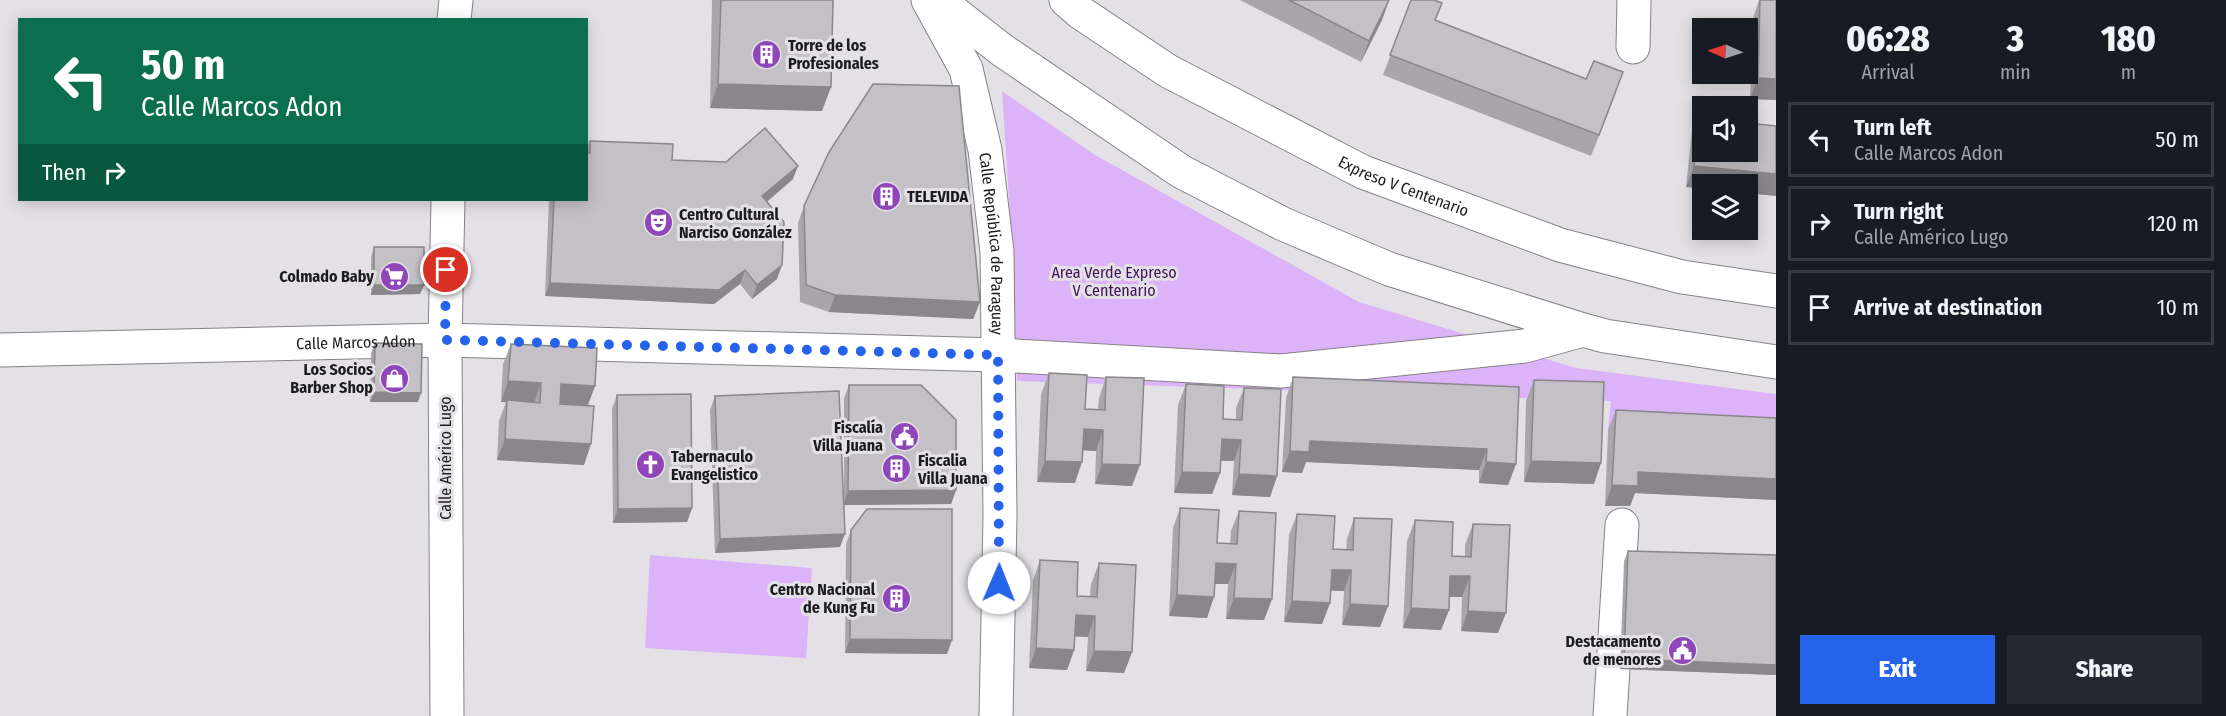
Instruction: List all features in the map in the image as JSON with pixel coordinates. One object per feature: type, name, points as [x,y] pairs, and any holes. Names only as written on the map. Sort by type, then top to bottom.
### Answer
[{"type":"street","points":[[454,18],[456,0]]},
{"type":"street","name":"Calle República de Paraguay","points":[[928,0],[966,69],[985,150],[997,252],[1000,516],[996,716]]},
{"type":"street","points":[[938,0],[1002,50],[1182,171],[1282,224],[1389,269],[1583,330],[1605,336],[1776,362]]},
{"type":"street","name":"Expreso V Centenario","points":[[1066,0],[1081,13],[1168,71],[1363,172],[1560,245],[1682,277],[1776,291]]},
{"type":"street","points":[[1633,46],[1634,0]]},
{"type":"street","name":"Calle Américo Lugo","points":[[447,716],[445,340],[448,201]]},
{"type":"street","points":[[998,355],[1281,371],[1525,346],[1583,330]]},
{"type":"street","name":"Calle Marcos Adon","points":[[0,350],[445,340],[998,355]]},
{"type":"street","points":[[1610,716],[1622,525]]},
{"type":"green space","name":"Area Verde Expreso V Centenario","points":[[1002,91],[1095,155],[1359,302],[1576,368],[1776,394],[1776,438],[1608,430],[1611,401],[1017,381]]},
{"type":"green space","points":[[650,555],[812,568],[806,658],[645,648]]},
{"type":"building","name":"Torre de los Profesionales","points":[[721,0],[833,0],[831,87],[718,84]]},
{"type":"building","points":[[1289,0],[1389,0],[1369,41]]},
{"type":"building","points":[[1411,0],[1434,0],[1442,3],[1435,20],[1586,79],[1594,61],[1623,72],[1599,135],[1390,55]]},
{"type":"building","points":[[1760,0],[1776,0],[1776,79],[1758,78]]},
{"type":"building","name":"TELEVIDA","points":[[873,84],[959,86],[980,302],[835,295],[806,285],[804,206],[829,152]]},
{"type":"building","points":[[1758,124],[1776,126],[1776,174],[1694,166],[1694,162],[1758,162]]},
{"type":"building","name":"Centro Cultural Narciso González","points":[[765,128],[798,166],[762,196],[784,222],[782,265],[757,285],[745,270],[719,290],[550,283],[554,201],[588,201],[590,141],[673,144],[672,160],[726,162]]},
{"type":"building","name":"Colmado Baby","points":[[374,247],[424,247],[424,285],[374,285]]},
{"type":"building","name":"Los Socios Barber Shop","points":[[375,343],[422,344],[421,393],[374,392]]},
{"type":"building","points":[[511,344],[597,348],[595,386],[561,384],[560,404],[594,406],[591,444],[505,439],[507,400],[540,403],[541,383],[508,381]]},
{"type":"building","points":[[1049,373],[1087,375],[1085,409],[1105,410],[1106,377],[1144,378],[1140,465],[1102,464],[1103,430],[1084,429],[1082,462],[1045,461]]},
{"type":"building","points":[[1293,377],[1519,387],[1516,464],[1486,462],[1487,449],[1310,441],[1309,452],[1290,451]]},
{"type":"building","points":[[1534,380],[1604,382],[1601,463],[1531,461]]},
{"type":"building","points":[[1186,384],[1224,386],[1223,419],[1242,420],[1244,388],[1281,389],[1277,476],[1239,474],[1241,440],[1222,439],[1220,473],[1182,472]]},
{"type":"building","name":"Fiscalia Villa Juana","points":[[849,385],[921,385],[956,420],[956,490],[848,491]]},
{"type":"building","points":[[839,391],[845,534],[720,539],[715,396]]},
{"type":"building","name":"Tabernaculo Evangelistico","points":[[691,394],[692,508],[618,509],[617,395]]},
{"type":"building","points":[[1616,410],[1776,418],[1776,479],[1638,472],[1638,486],[1612,485]]},
{"type":"building","points":[[1180,508],[1219,510],[1217,543],[1237,544],[1239,511],[1276,513],[1272,599],[1234,598],[1236,564],[1216,563],[1214,597],[1177,595]]},
{"type":"building","name":"Centro Nacional de Kung Fu","points":[[867,509],[952,509],[952,640],[850,639],[851,530]]},
{"type":"building","points":[[1297,514],[1335,516],[1333,549],[1353,550],[1354,518],[1392,519],[1388,606],[1350,604],[1351,570],[1332,570],[1330,603],[1292,601]]},
{"type":"building","points":[[1415,520],[1453,522],[1452,556],[1471,557],[1473,524],[1510,525],[1506,613],[1468,611],[1470,576],[1450,576],[1449,610],[1411,608]]},
{"type":"building","points":[[1628,551],[1776,555],[1776,665],[1624,659]]},
{"type":"building","points":[[1040,560],[1078,562],[1077,596],[1097,597],[1099,563],[1136,565],[1132,652],[1094,651],[1095,616],[1076,615],[1074,650],[1036,648]]},
{"type":"place","name":"Torre de los Profesionales","points":[[767,54]]},
{"type":"place","name":"TELEVIDA","points":[[886,196]]},
{"type":"place","name":"Centro Cultural Narciso González","points":[[658,223]]},
{"type":"place","name":"Colmado Baby","points":[[395,276]]},
{"type":"place","name":"Los Socios Barber Shop","points":[[394,378]]},
{"type":"place","name":"Fiscalía Villa Juana","points":[[904,436]]},
{"type":"place","name":"Tabernaculo Evangelistico","points":[[650,465]]},
{"type":"place","name":"Fiscalia Villa Juana","points":[[897,469]]},
{"type":"place","name":"Centro Nacional de Kung Fu","points":[[896,598]]},
{"type":"place","name":"Destacamento de menores","points":[[1682,650]]},
{"type":"route","points":[[446,270],[445,340],[998,355],[999,583]]}]
